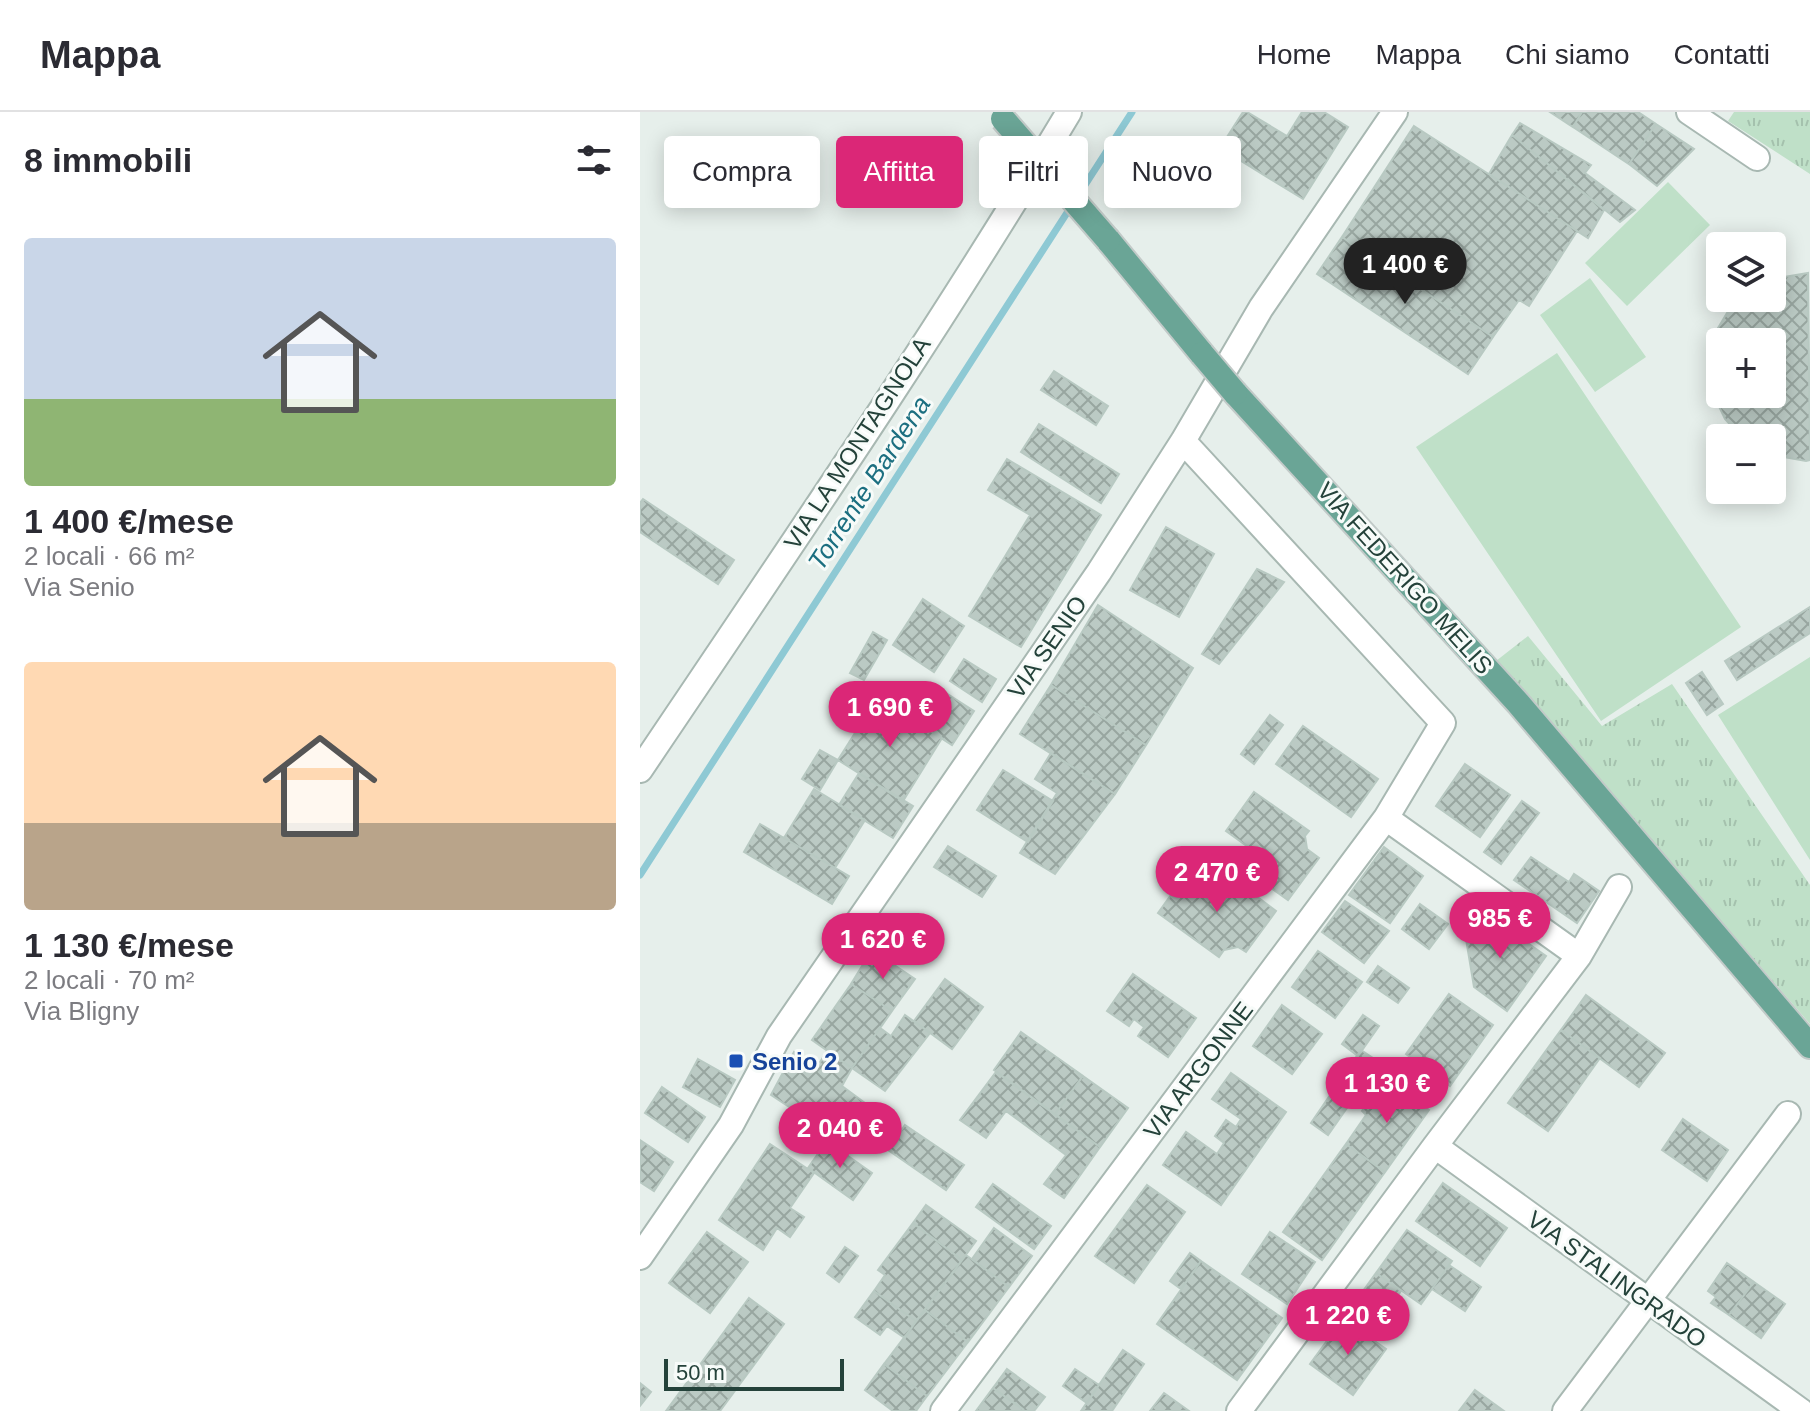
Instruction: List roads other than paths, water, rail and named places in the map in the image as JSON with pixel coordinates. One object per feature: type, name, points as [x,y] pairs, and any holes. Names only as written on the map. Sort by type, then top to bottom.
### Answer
[{"type":"main road","name":"VIA FEDERIGO MELIS","points":[[1000,116],[1235,393],[1518,703],[1810,1046]]},
{"type":"street","name":"VIA LA MONTAGNOLA","points":[[640,770],[812,513],[1029,179],[1069,112]]},
{"type":"street","name":"VIA SENIO","points":[[640,1257],[731,1125],[779,1036],[1090,585],[1183,441],[1261,308],[1395,112]]},
{"type":"street","points":[[1689,112],[1757,158]]},
{"type":"street","name":"VIA ARGONNE","points":[[943,1411],[1386,818],[1443,723],[1183,441]]},
{"type":"street","points":[[1386,818],[1579,956]]},
{"type":"street","points":[[1239,1411],[1579,956],[1619,887]]},
{"type":"street","points":[[1565,1411],[1788,1114]]},
{"type":"street","name":"VIA STALINGRADO","points":[[1435,1146],[1801,1411]]},
{"type":"waterway","name":"Torrente Bardena","points":[[640,875],[1132,112]]},
{"type":"place","name":"Senio 2","points":[[736,1061]]}]
